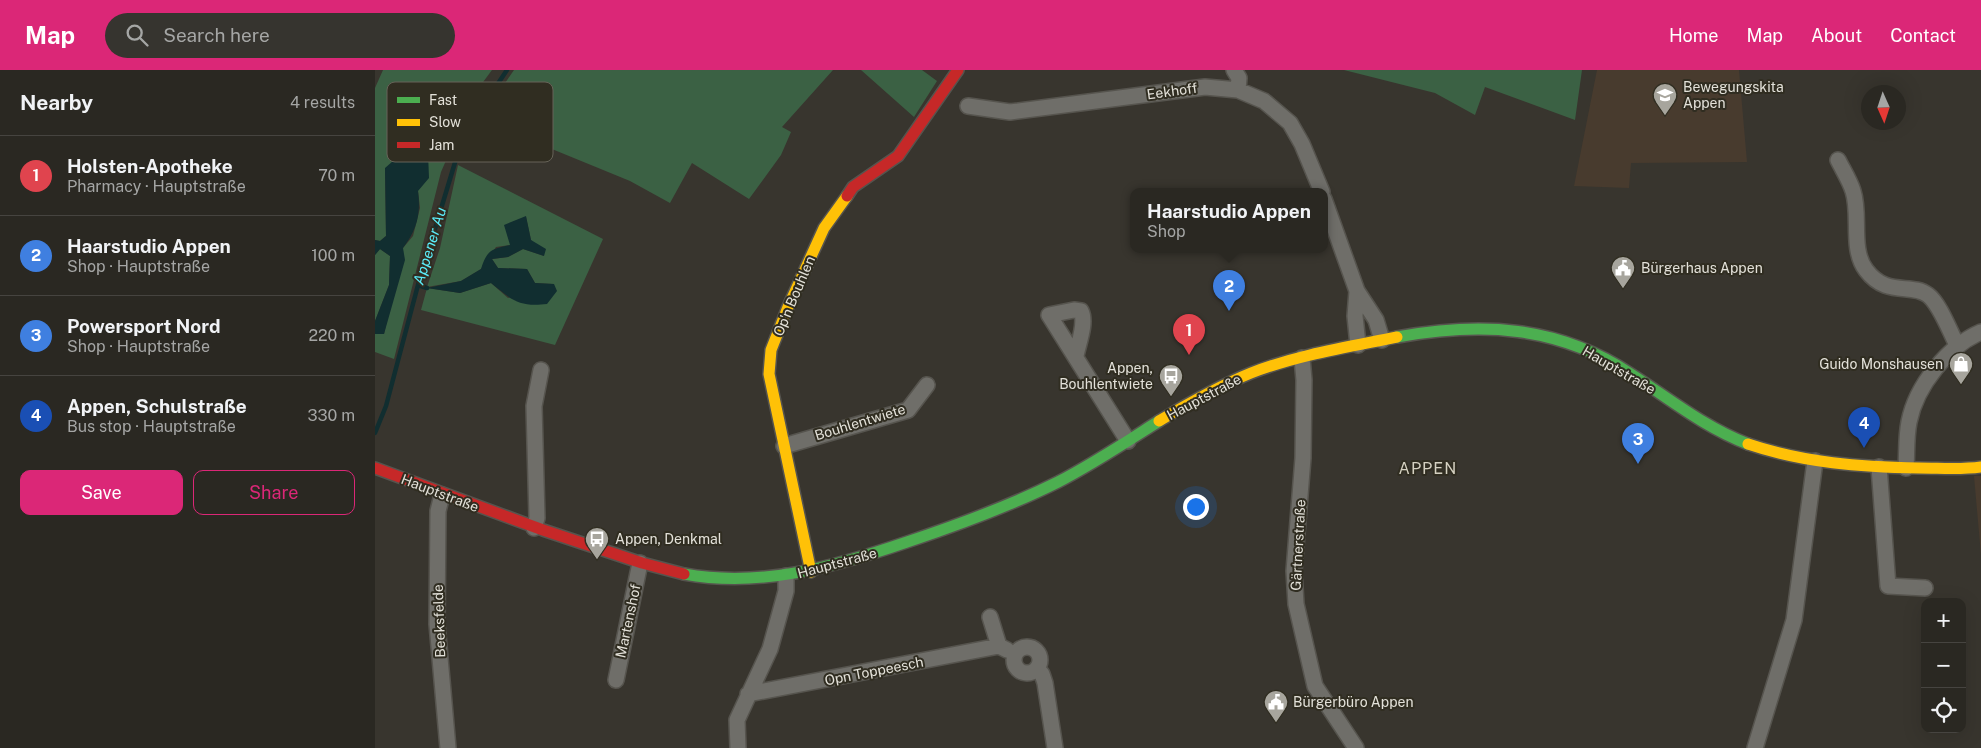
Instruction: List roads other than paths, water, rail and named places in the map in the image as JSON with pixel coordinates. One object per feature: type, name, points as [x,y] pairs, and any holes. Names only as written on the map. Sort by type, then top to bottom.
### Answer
[{"type":"main road","name":"Op'n Bouhlen","points":[[811,572],[769,374],[771,350],[788,307],[824,228],[853,187],[898,156],[958,70]]},
{"type":"main road","name":"Hauptstraße","points":[[375,468],[442,495],[534,528],[641,563],[709,578],[753,579],[786,576],[811,572],[881,551],[1013,503],[1082,470],[1178,409],[1216,389],[1261,370],[1302,358],[1382,340],[1427,332],[1477,328],[1517,329],[1545,335],[1590,350],[1633,375],[1697,420],[1762,449],[1815,461],[1879,467],[1969,469],[1981,467]]},
{"type":"street","points":[[1234,70],[1239,78],[1238,90]]},
{"type":"street","name":"Eekhoff","points":[[968,106],[1010,112],[1205,87],[1238,90],[1264,100],[1290,123],[1303,144],[1320,188]]},
{"type":"street","points":[[1838,160],[1854,192],[1860,255],[1865,270],[1881,284],[1901,290],[1922,292],[1931,297],[1957,345]]},
{"type":"street","points":[[1328,210],[1357,291],[1376,320],[1382,340]]},
{"type":"street","points":[[1357,291],[1355,316],[1358,345]]},
{"type":"street","points":[[1906,468],[1907,436],[1912,409],[1934,371],[1957,345],[1981,332]]},
{"type":"street","points":[[1076,356],[1128,441]]},
{"type":"street","name":"Gärtnerstraße","points":[[1302,358],[1304,380],[1303,458],[1294,571],[1296,604],[1315,686],[1356,748]]},
{"type":"street","points":[[534,528],[537,518],[534,406],[541,370]]},
{"type":"street","name":"Bouhlentwiete","points":[[784,446],[908,410],[927,385]]},
{"type":"street","points":[[1755,748],[1794,620],[1815,461]]},
{"type":"street","points":[[1879,467],[1888,586],[1925,588]]},
{"type":"street","name":"Beeksfelde","points":[[442,495],[438,511],[437,624],[448,748]]},
{"type":"street","name":"Martenshof","points":[[616,680],[641,563]]},
{"type":"street","points":[[739,748],[737,720],[769,649],[786,590],[786,576]]},
{"type":"street","points":[[990,617],[999,646],[1015,654],[1022,648],[1032,648],[1040,659],[1037,668],[1045,682],[1055,748]]},
{"type":"street","name":"Opn Toppeesch","points":[[748,694],[999,646]]},
{"type":"water","points":[[392,162],[428,162],[429,178],[418,191],[419,207],[417,221],[412,235],[403,248],[405,260],[384,334],[375,334],[375,321],[389,285],[390,256],[380,249],[375,255],[375,240],[380,241],[386,236],[385,168]]},
{"type":"water","points":[[526,216],[531,240],[546,249],[544,256],[523,249],[508,257],[492,259],[498,268],[527,269],[535,283],[554,284],[557,291],[547,304],[537,305],[516,301],[491,283],[460,293],[427,288],[461,281],[481,269],[485,258],[491,251],[510,245],[504,225]]},
{"type":"waterway","name":"Appener Au","points":[[499,82],[507,70]]},
{"type":"waterway","name":"Appener Au","points":[[375,433],[386,406],[418,285],[455,162]]},
{"type":"waterway","points":[[418,285],[427,288]]},
{"type":"place","name":"Bewegungskita Appen","points":[[1665,116]]},
{"type":"place","name":"Bürgerhaus Appen","points":[[1623,289]]},
{"type":"place","name":"Haarstudio Appen","points":[[1229,311]]},
{"type":"place","name":"Holsten-Apotheke","points":[[1189,355]]},
{"type":"place","name":"Guido Monshausen","points":[[1961,385]]},
{"type":"place","name":"Appen, Bouhlentwiete","points":[[1171,397]]},
{"type":"place","name":"Appen, Schulstraße","points":[[1864,448]]},
{"type":"place","name":"Powersport Nord","points":[[1638,464]]},
{"type":"place","name":"Appen, Denkmal","points":[[597,560]]},
{"type":"place","name":"Bürgerbüro Appen","points":[[1276,723]]},
{"type":"district","name":"APPEN","points":[[1428,468]]}]
